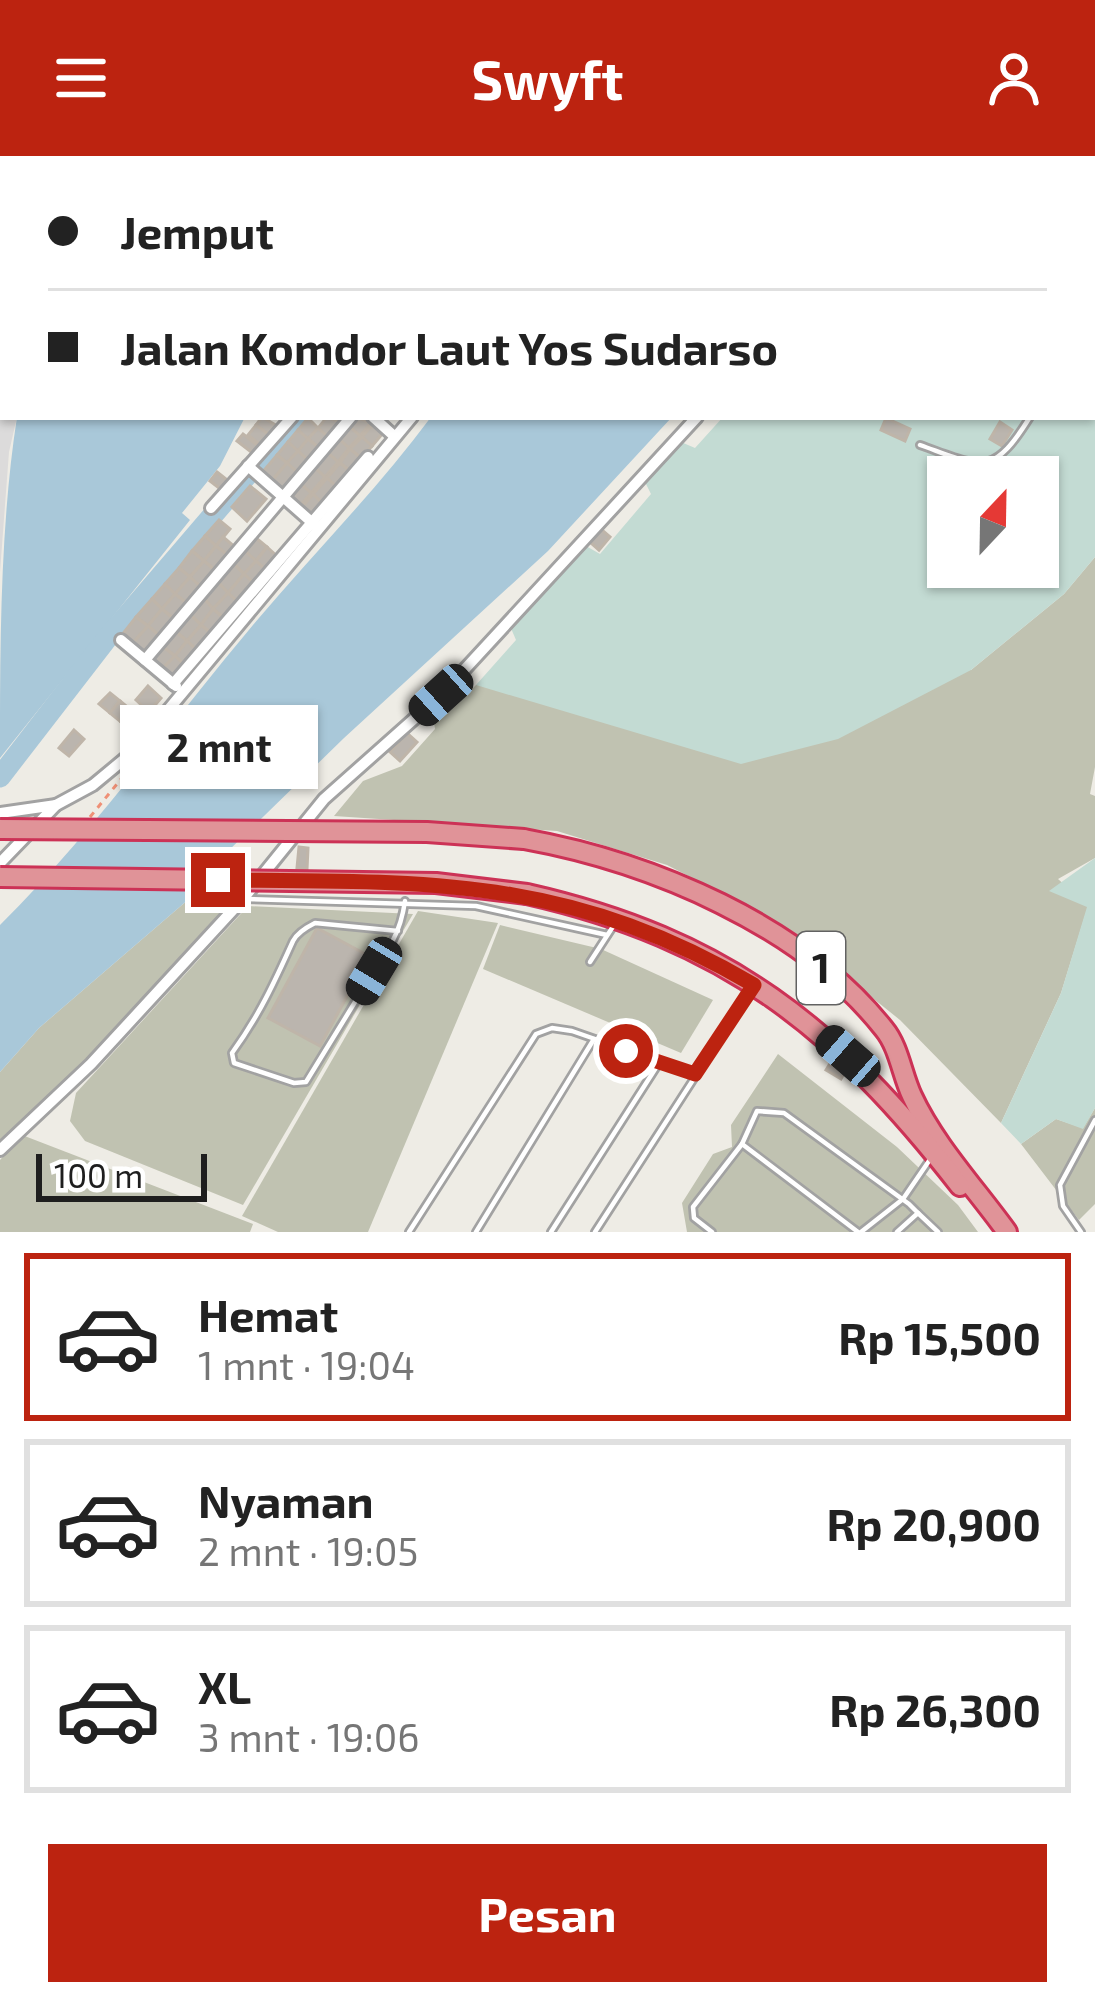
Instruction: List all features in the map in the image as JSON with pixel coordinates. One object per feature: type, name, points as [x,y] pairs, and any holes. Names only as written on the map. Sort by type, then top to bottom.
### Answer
[{"type":"highway","name":"1","points":[[0,829],[427,832],[524,839],[605,858],[692,892],[775,936],[821,969],[889,1034],[913,1099],[1007,1232]]},
{"type":"highway","name":"1","points":[[0,878],[436,883],[527,893],[754,985],[790,1006],[848,1056],[996,1232]]},
{"type":"street","points":[[211,508],[289,420]]},
{"type":"street","points":[[145,660],[348,420]]},
{"type":"street","points":[[376,420],[391,433]]},
{"type":"street","points":[[0,863],[56,805],[93,785],[134,751],[178,688],[391,433],[408,420]]},
{"type":"street","points":[[0,1150],[92,1064],[243,899],[324,799],[441,695],[694,420]]},
{"type":"street","points":[[248,466],[316,525]]},
{"type":"street","points":[[121,640],[178,688]]},
{"type":"street","points":[[0,813],[56,805]]},
{"type":"lane","points":[[920,445],[978,466],[989,464],[1009,450],[1028,420]]},
{"type":"lane","points":[[243,899],[405,901],[612,927],[590,962]]},
{"type":"lane","points":[[398,931],[315,923],[305,928],[294,938],[264,1009],[232,1053],[234,1063],[306,1082],[398,931],[405,901]]},
{"type":"lane","points":[[595,1232],[754,985]]},
{"type":"lane","points":[[409,1232],[536,1034],[552,1028],[695,1074]]},
{"type":"lane","points":[[476,1232],[593,1039]]},
{"type":"lane","points":[[551,1232],[658,1063]]},
{"type":"lane","points":[[712,1232],[694,1218],[693,1207],[742,1144],[757,1111],[784,1113],[903,1199],[938,1232]]},
{"type":"lane","points":[[1081,1232],[1063,1206],[1060,1185],[1095,1120]]},
{"type":"lane","points":[[742,1144],[860,1232],[903,1199],[934,1153]]},
{"type":"lane","points":[[899,1231],[918,1213]]},
{"type":"shaded area","points":[[0,420],[16,420],[9,452],[0,572]]},
{"type":"shaded area","points":[[17,420],[243,420],[220,466],[182,513],[190,520],[0,758],[4,544]]},
{"type":"shaded area","points":[[429,420],[669,420],[548,551],[344,738],[222,857],[197,892],[39,1028],[0,1072],[0,925],[99,816],[253,625]]},
{"type":"shaded area","points":[[720,420],[1095,420],[1095,557],[1064,594],[971,670],[838,739],[741,764],[476,685],[516,640],[510,626],[586,546],[600,554],[651,494],[645,482],[681,442],[695,448]]},
{"type":"shaded area","points":[[1095,557],[1095,767],[1090,794],[1095,796],[1095,858],[1058,879],[1088,906],[1061,993],[1001,1123],[900,1020],[778,922],[667,865],[557,831],[334,816],[363,781],[402,766],[435,729],[433,716],[459,685],[469,692],[476,685],[971,670],[1064,594]]},
{"type":"shaded area","points":[[1095,858],[1095,1108],[1083,1129],[1056,1119],[1021,1144],[1001,1123],[1061,993],[1087,907],[1049,891]]},
{"type":"shaded area","points":[[246,891],[87,1060],[0,1143],[0,1072],[39,1028],[197,892]]},
{"type":"shaded area","points":[[248,906],[413,914],[243,1205],[85,1141],[70,1121],[76,1093]]},
{"type":"shaded area","points":[[418,911],[498,923],[368,1232],[278,1232],[242,1216]]},
{"type":"shaded area","points":[[500,925],[601,949],[713,1000],[681,1053],[483,969]]},
{"type":"shaded area","points":[[778,1054],[897,1147],[958,1205],[978,1232],[687,1232],[682,1203],[713,1154],[732,1147],[731,1125]]},
{"type":"shaded area","points":[[1095,1108],[1095,1204],[1079,1220],[1021,1144],[1056,1119],[1083,1128]]},
{"type":"shaded area","points":[[22,1135],[253,1224],[250,1232],[0,1232],[0,1160]]},
{"type":"building","points":[[267,420],[279,427],[272,437],[256,425]]},
{"type":"building","points":[[306,420],[318,428],[308,439],[298,430]]},
{"type":"building","points":[[325,420],[340,422],[328,437],[318,428]]},
{"type":"building","points":[[354,420],[371,423],[360,436],[349,426]]},
{"type":"building","points":[[885,420],[910,429],[905,441],[881,430]]},
{"type":"building","points":[[1000,422],[1012,430],[1002,446],[990,439]]},
{"type":"building","points":[[256,425],[272,437],[263,447],[248,435]]},
{"type":"building","points":[[372,425],[383,433],[372,446],[362,437]]},
{"type":"building","points":[[349,426],[360,436],[349,448],[339,439]]},
{"type":"building","points":[[318,428],[328,437],[318,447],[308,439]]},
{"type":"building","points":[[298,430],[308,439],[298,451],[288,442]]},
{"type":"building","points":[[243,434],[261,448],[255,455],[237,441]]},
{"type":"building","points":[[362,437],[372,446],[361,458],[350,449]]},
{"type":"building","points":[[308,439],[318,447],[308,460],[298,451]]},
{"type":"building","points":[[339,439],[349,448],[338,462],[328,453]]},
{"type":"building","points":[[288,442],[298,451],[287,463],[277,455]]},
{"type":"building","points":[[350,449],[361,458],[350,471],[340,463]]},
{"type":"building","points":[[298,451],[308,460],[297,472],[287,463]]},
{"type":"building","points":[[328,453],[338,462],[325,477],[315,468]]},
{"type":"building","points":[[277,455],[287,463],[270,483],[261,474]]},
{"type":"building","points":[[287,463],[297,472],[281,492],[270,483]]},
{"type":"building","points":[[340,463],[350,471],[337,487],[327,478]]},
{"type":"building","points":[[315,468],[325,477],[311,493],[301,484]]},
{"type":"building","points":[[217,472],[231,483],[224,492],[210,481]]},
{"type":"building","points":[[327,478],[337,487],[323,504],[313,494]]},
{"type":"building","points":[[301,484],[311,493],[300,506],[290,497]]},
{"type":"building","points":[[250,486],[266,499],[247,521],[232,507]]},
{"type":"building","points":[[313,494],[323,504],[312,517],[302,507]]},
{"type":"building","points":[[219,520],[230,529],[216,546],[205,536]]},
{"type":"building","points":[[601,529],[610,537],[599,550],[590,542]]},
{"type":"building","points":[[205,536],[216,546],[204,561],[192,551]]},
{"type":"building","points":[[223,537],[235,547],[229,556],[216,546]]},
{"type":"building","points":[[256,538],[267,547],[256,561],[245,551]]},
{"type":"building","points":[[216,546],[229,556],[216,571],[204,561]]},
{"type":"building","points":[[267,547],[278,557],[266,570],[256,561]]},
{"type":"building","points":[[192,551],[204,561],[190,577],[179,568]]},
{"type":"building","points":[[245,551],[256,561],[244,574],[234,564]]},
{"type":"building","points":[[204,561],[216,571],[201,587],[190,577]]},
{"type":"building","points":[[256,561],[266,570],[255,584],[244,574]]},
{"type":"building","points":[[234,564],[244,574],[228,593],[218,582]]},
{"type":"building","points":[[179,568],[190,577],[175,594],[165,584]]},
{"type":"building","points":[[244,574],[255,584],[239,603],[228,593]]},
{"type":"building","points":[[190,577],[201,587],[188,604],[175,594]]},
{"type":"building","points":[[218,582],[228,593],[213,609],[204,598]]},
{"type":"building","points":[[165,584],[175,594],[162,609],[152,599]]},
{"type":"building","points":[[228,593],[239,603],[225,619],[213,609]]},
{"type":"building","points":[[175,594],[188,604],[175,620],[162,609]]},
{"type":"building","points":[[204,598],[213,609],[201,625],[190,614]]},
{"type":"building","points":[[152,599],[162,609],[148,626],[136,617]]},
{"type":"building","points":[[162,609],[175,620],[160,636],[148,626]]},
{"type":"building","points":[[213,609],[225,619],[212,634],[201,625]]},
{"type":"building","points":[[190,614],[201,625],[187,641],[175,631]]},
{"type":"building","points":[[136,617],[148,626],[131,645],[121,636]]},
{"type":"building","points":[[201,625],[212,634],[198,651],[187,641]]},
{"type":"building","points":[[148,626],[160,636],[144,655],[131,645]]},
{"type":"building","points":[[175,631],[187,641],[175,656],[162,646]]},
{"type":"building","points":[[187,641],[198,651],[186,666],[175,656]]},
{"type":"building","points":[[162,646],[175,656],[161,670],[150,660]]},
{"type":"building","points":[[175,656],[186,666],[172,680],[161,670]]},
{"type":"building","points":[[148,686],[161,698],[149,712],[136,700]]},
{"type":"building","points":[[110,693],[120,701],[110,713],[99,704]]},
{"type":"building","points":[[120,701],[131,710],[121,722],[110,713]]},
{"type":"building","points":[[131,710],[141,719],[131,731],[121,722]]},
{"type":"building","points":[[74,730],[84,739],[69,756],[59,748]]},
{"type":"building","points":[[407,733],[417,742],[400,761],[390,752]]},
{"type":"building","points":[[299,847],[308,848],[307,869],[297,868]]},
{"type":"building","points":[[317,928],[369,956],[320,1046],[268,1018]]},
{"type":"building","points":[[831,1062],[846,1070],[841,1079],[826,1070]]},
{"type":"waterway","points":[[0,777],[105,641],[294,420]]},
{"type":"route","points":[[218,880],[436,883],[527,893],[647,930],[754,985],[695,1074],[626,1051]]}]
